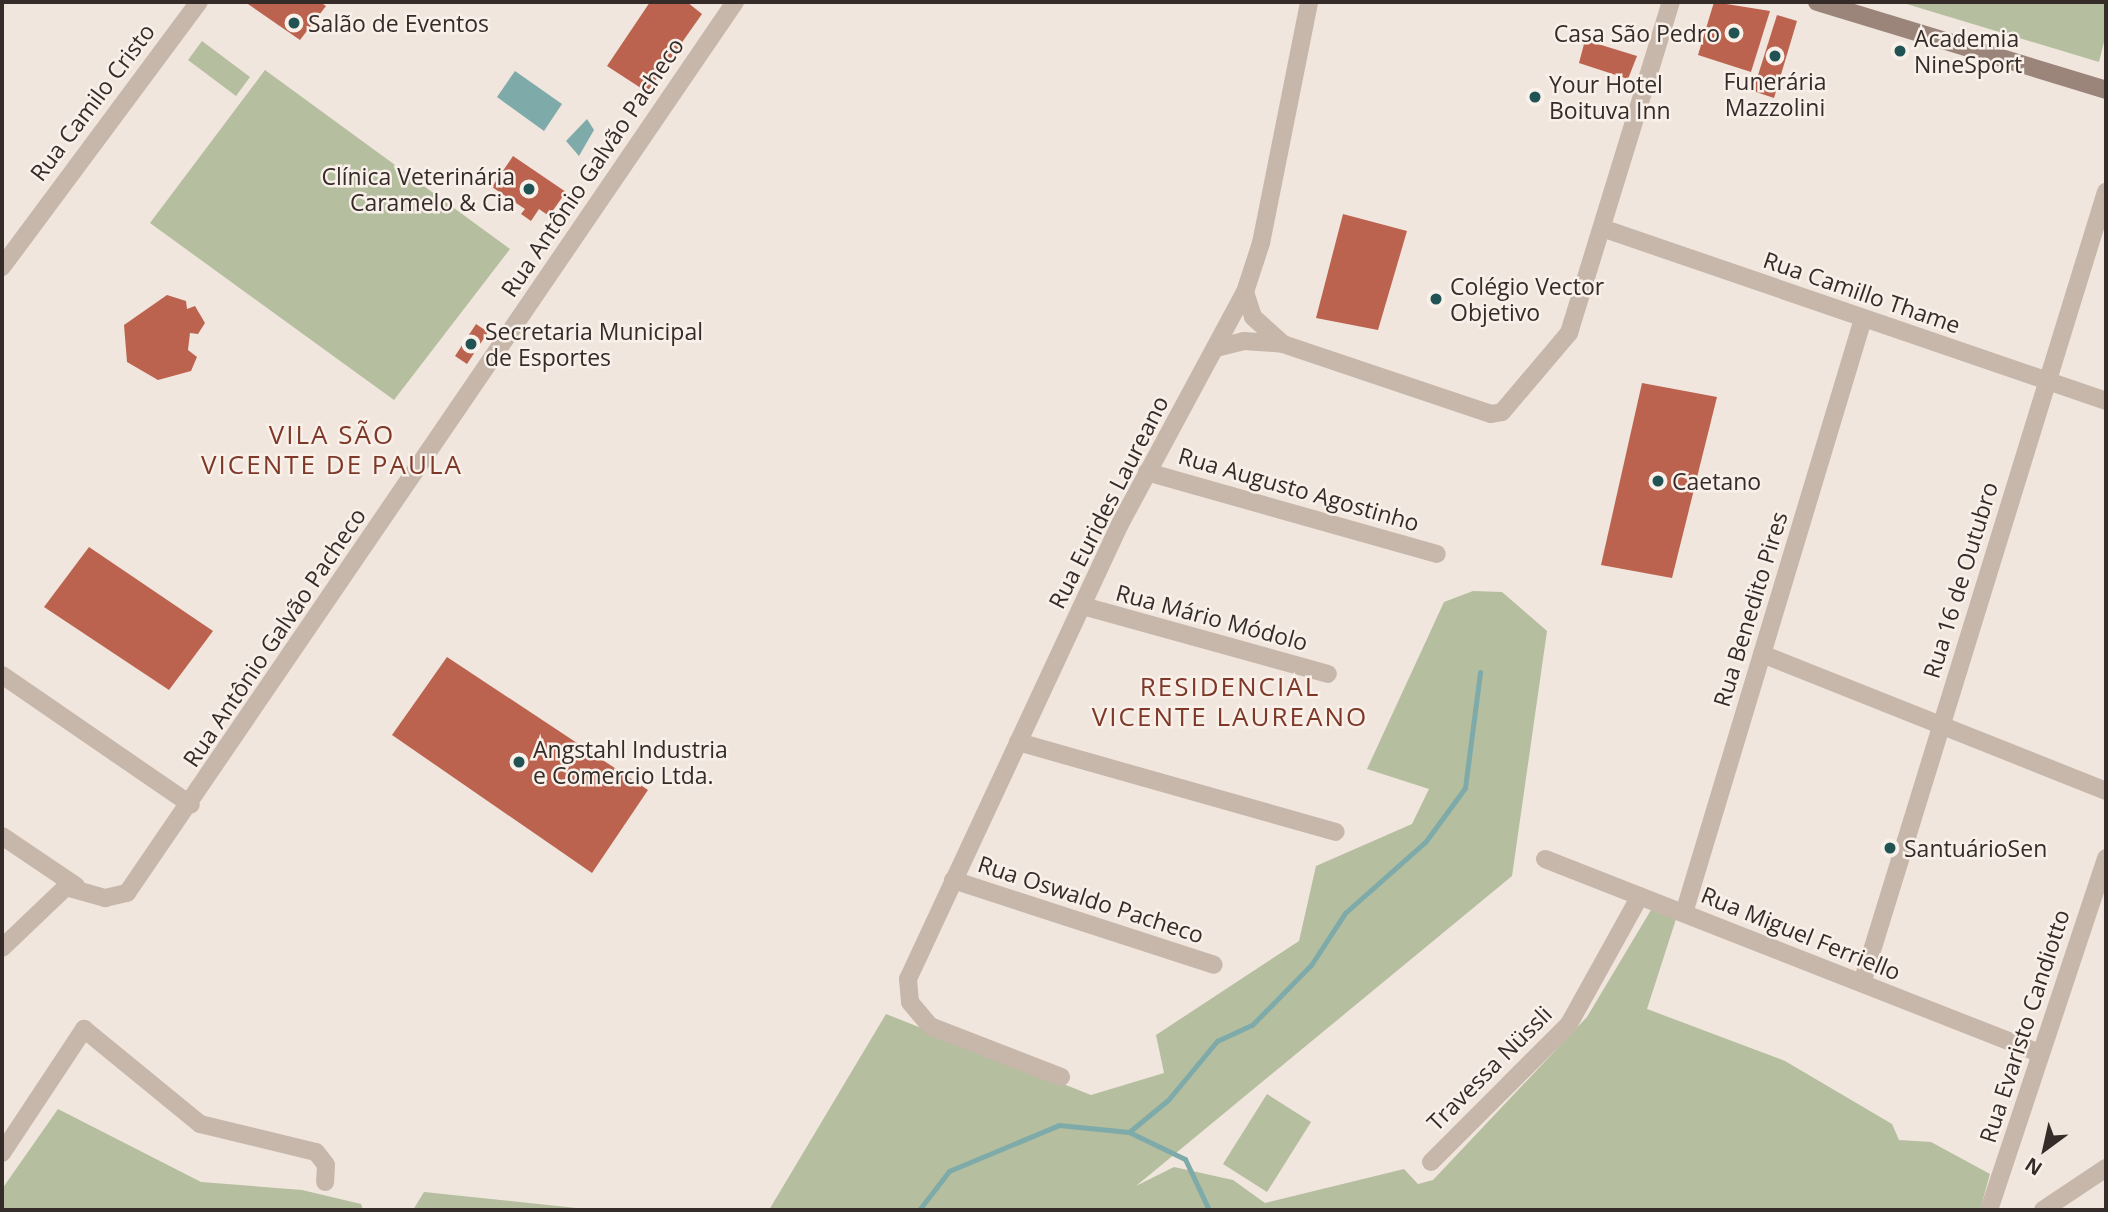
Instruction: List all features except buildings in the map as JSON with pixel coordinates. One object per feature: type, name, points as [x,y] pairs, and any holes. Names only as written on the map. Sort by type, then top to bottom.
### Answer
[{"type":"main road","points":[[1817,2],[2106,90]]},
{"type":"street","name":"Rua Camilo Cristo","points":[[2,267],[198,2]]},
{"type":"street","name":"Rua Antônio Galvão Pacheco","points":[[76,886],[100,897],[124,896],[191,805],[735,2]]},
{"type":"street","name":"Rua Eurides Laureano","points":[[1060,1077],[937,1030],[913,1008],[908,979],[1147,471],[1245,292],[1261,243],[1310,2]]},
{"type":"street","points":[[1216,348],[1244,341],[1283,344],[1499,413],[1567,338],[1671,2]]},
{"type":"street","name":"Rua 16 de Outubro","points":[[1862,983],[2106,192]]},
{"type":"street","name":"Rua Camillo Thame","points":[[1602,228],[2106,401]]},
{"type":"street","points":[[1245,292],[1254,317],[1283,344]]},
{"type":"street","name":"Rua Benedito Pires","points":[[1684,913],[1863,319]]},
{"type":"street","name":"Rua Augusto Agostinho","points":[[1147,471],[1437,554]]},
{"type":"street","name":"Rua Mário Módolo","points":[[1083,607],[1328,674]]},
{"type":"street","points":[[1762,654],[2106,791]]},
{"type":"street","points":[[2,675],[191,805]]},
{"type":"street","points":[[1018,742],[1335,832]]},
{"type":"street","points":[[2,836],[76,886]]},
{"type":"street","name":"Rua Evaristo Candiotto","points":[[1989,1210],[2106,858]]},
{"type":"street","name":"Rua Miguel Ferriello","points":[[1545,859],[2039,1053]]},
{"type":"street","name":"Rua Oswaldo Pacheco","points":[[953,880],[1214,965]]},
{"type":"street","points":[[2,948],[63,889],[76,886]]},
{"type":"street","name":"Travessa Nüssli","points":[[1431,1162],[1569,1024],[1640,896]]},
{"type":"street","points":[[2,1153],[84,1030],[200,1124],[316,1152],[326,1165],[325,1182]]},
{"type":"street","points":[[2043,1210],[2106,1168]]},
{"type":"green space","points":[[1900,2],[2106,2],[2106,34],[2099,62]]},
{"type":"green space","points":[[202,41],[250,77],[236,96],[188,60]]},
{"type":"green space","points":[[265,70],[510,249],[394,400],[150,223]]},
{"type":"green space","points":[[1473,591],[1502,592],[1547,631],[1512,876],[1136,1186],[1174,1167],[1233,1180],[1265,1203],[1404,1169],[1418,1184],[1433,1180],[1587,1017],[1651,910],[1676,919],[1647,1009],[1785,1061],[1892,1124],[1899,1140],[1931,1142],[1990,1174],[1980,1210],[769,1210],[886,1014],[1091,1095],[1164,1073],[1156,1035],[1299,941],[1316,866],[1412,824],[1429,789],[1367,769],[1444,602]]},
{"type":"green space","points":[[1267,1094],[1311,1122],[1267,1192],[1223,1164]]},
{"type":"green space","points":[[58,1109],[201,1182],[302,1190],[361,1204],[363,1210],[2,1210],[2,1189]]},
{"type":"green space","points":[[424,1192],[595,1210],[413,1210]]},
{"type":"water","points":[[515,71],[562,104],[544,131],[497,97]]},
{"type":"water","points":[[587,119],[594,130],[579,156],[566,141]]},
{"type":"waterway","points":[[1129,1132],[1168,1100],[1217,1041],[1252,1025],[1311,965],[1345,913],[1426,841],[1465,788],[1480,672]]},
{"type":"waterway","points":[[919,1210],[949,1171],[1059,1125],[1129,1132],[1185,1159],[1209,1210]]},
{"type":"place","name":"Salão de Eventos","points":[[294,23]]},
{"type":"place","name":"Casa São Pedro","points":[[1734,33]]},
{"type":"place","name":"Academia NineSport","points":[[1900,51]]},
{"type":"place","name":"Funerária Mazzolini","points":[[1775,56]]},
{"type":"place","name":"Your Hotel Boituva Inn","points":[[1535,97]]},
{"type":"place","name":"Clínica Veterinária Caramelo & Cia","points":[[529,189]]},
{"type":"place","name":"Colégio Vector Objetivo","points":[[1436,299]]},
{"type":"place","name":"Secretaria Municipal de Esportes","points":[[471,344]]},
{"type":"place","name":"Caetano","points":[[1658,481]]},
{"type":"place","name":"Angstahl Industria e Comercio Ltda.","points":[[519,762]]},
{"type":"place","name":"SantuárioSen","points":[[1890,848]]},
{"type":"district","name":"VILA SÃO VICENTE DE PAULA","points":[[332,450]]},
{"type":"district","name":"RESIDENCIAL VICENTE LAUREANO","points":[[1230,702]]}]
